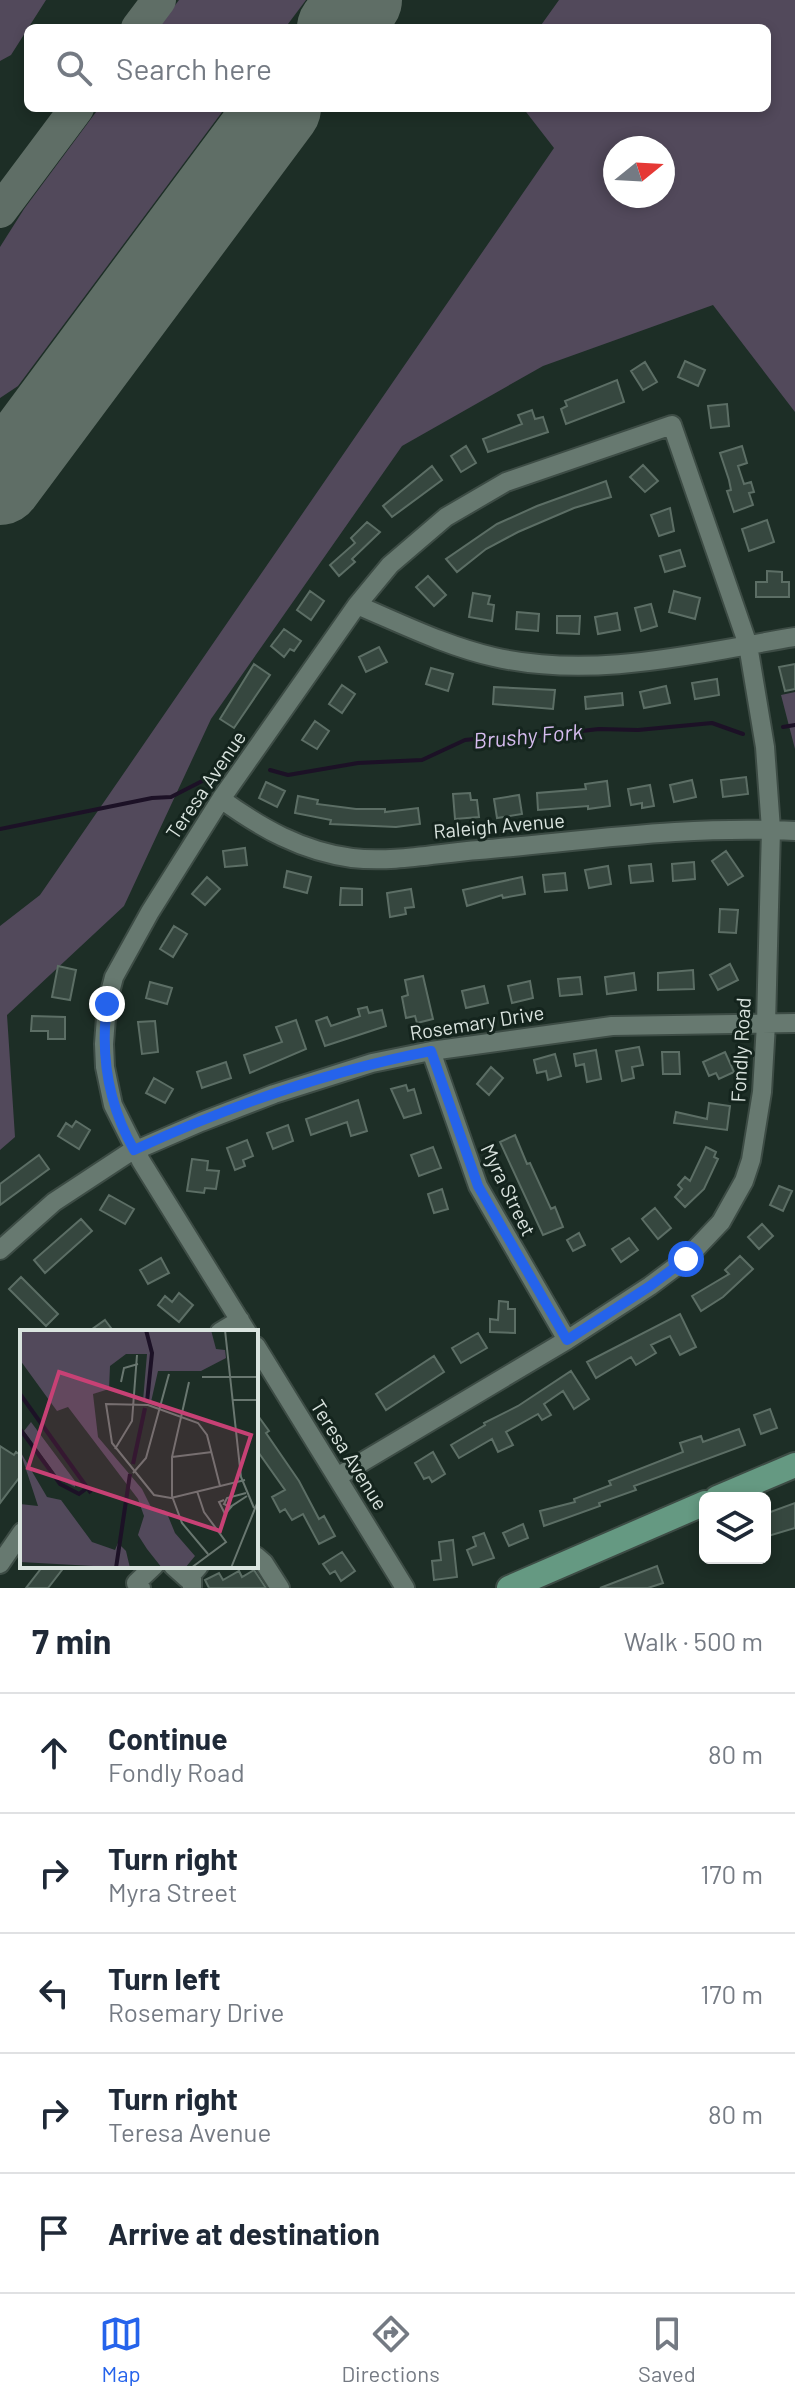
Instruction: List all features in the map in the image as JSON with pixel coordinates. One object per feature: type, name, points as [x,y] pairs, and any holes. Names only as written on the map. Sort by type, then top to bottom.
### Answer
[{"type":"main road","points":[[731,1492],[795,1465]]},
{"type":"main road","points":[[509,1588],[699,1506]]},
{"type":"street","name":"Teresa Avenue","points":[[243,1326],[120,1123],[108,1087],[104,1044],[107,1004],[114,977],[221,799],[357,605],[390,565],[419,538],[480,495],[532,472],[672,425]]},
{"type":"street","name":"Fondly Road","points":[[337,1477],[567,1340],[686,1259],[707,1239],[734,1202],[751,1160],[757,1132],[766,1024],[771,829],[763,736],[748,645],[672,425]]},
{"type":"street","points":[[357,605],[468,650],[530,663],[610,666],[795,637]]},
{"type":"street","name":"Raleigh Avenue","points":[[221,799],[254,823],[284,839],[311,849],[361,858],[657,834],[771,829],[795,831]]},
{"type":"street","name":"Rosemary Drive","points":[[0,1250],[54,1202],[134,1150],[328,1075],[431,1051],[612,1026],[795,1023]]},
{"type":"street","name":"Myra Street","points":[[431,1051],[478,1186],[567,1340]]},
{"type":"street","name":"Teresa Avenue","points":[[258,1349],[405,1588]]},
{"type":"street","points":[[0,1564],[20,1535]]},
{"type":"street","points":[[258,1558],[280,1588]]},
{"type":"street","points":[[141,1588],[136,1583],[152,1568]]},
{"type":"street","points":[[176,1568],[194,1579]]},
{"type":"shaded area","points":[[0,0],[46,0],[31,24],[24,24],[24,35],[11,55],[0,61]]},
{"type":"shaded area","points":[[179,0],[306,0],[288,24],[161,24]]},
{"type":"shaded area","points":[[559,0],[795,0],[795,412],[713,305],[543,366],[402,446],[211,719],[124,906],[7,1015],[15,1137],[0,1150],[0,926],[40,895],[554,148],[526,112],[771,112],[771,24],[542,24]]},
{"type":"shaded area","points":[[96,112],[222,112],[18,386],[0,398],[0,247],[24,209]]},
{"type":"shaded area","points":[[795,692],[795,749],[781,695]]},
{"type":"building","points":[[685,361],[705,370],[698,386],[678,377]]},
{"type":"building","points":[[645,362],[657,382],[643,390],[631,371]]},
{"type":"building","points":[[617,380],[624,402],[566,424],[561,409],[567,406],[565,401]]},
{"type":"building","points":[[727,404],[729,426],[711,428],[708,406]]},
{"type":"building","points":[[532,410],[535,419],[543,417],[548,432],[488,452],[483,439],[522,424],[518,415]]},
{"type":"building","points":[[466,446],[476,463],[461,472],[451,456]]},
{"type":"building","points":[[742,446],[747,463],[738,466],[744,484],[751,482],[754,492],[749,493],[753,505],[734,512],[727,491],[731,490],[729,480],[720,453]]},
{"type":"building","points":[[643,465],[658,481],[645,492],[630,477]]},
{"type":"building","points":[[432,466],[442,480],[392,517],[383,506]]},
{"type":"building","points":[[606,481],[611,497],[574,508],[518,532],[486,549],[457,572],[446,559],[497,524]]},
{"type":"building","points":[[670,508],[674,531],[659,536],[651,515]]},
{"type":"building","points":[[767,520],[774,542],[749,551],[742,529]]},
{"type":"building","points":[[367,522],[380,532],[339,576],[330,565],[355,543],[351,538]]},
{"type":"building","points":[[680,550],[685,566],[665,572],[660,556]]},
{"type":"building","points":[[767,571],[782,572],[782,582],[789,582],[789,597],[756,597],[756,582],[767,582]]},
{"type":"building","points":[[428,576],[446,595],[434,606],[416,587]]},
{"type":"building","points":[[310,591],[324,601],[311,620],[297,610]]},
{"type":"building","points":[[674,591],[700,598],[695,619],[669,612]]},
{"type":"building","points":[[473,593],[490,596],[488,604],[494,605],[492,621],[469,617]]},
{"type":"building","points":[[651,604],[657,626],[641,631],[635,608]]},
{"type":"building","points":[[517,612],[539,614],[538,631],[516,629]]},
{"type":"building","points":[[617,613],[620,630],[598,634],[595,617]]},
{"type":"building","points":[[557,616],[580,616],[579,634],[557,633]]},
{"type":"building","points":[[284,629],[301,641],[294,651],[290,649],[284,657],[271,646]]},
{"type":"building","points":[[379,647],[387,662],[366,672],[359,657]]},
{"type":"building","points":[[254,664],[270,675],[234,728],[220,719]]},
{"type":"building","points":[[795,664],[795,689],[785,691],[779,667]]},
{"type":"building","points":[[431,668],[453,674],[448,691],[426,684]]},
{"type":"building","points":[[717,679],[719,695],[695,699],[692,683]]},
{"type":"building","points":[[342,685],[355,694],[342,713],[329,704]]},
{"type":"building","points":[[666,686],[670,703],[644,708],[640,692]]},
{"type":"building","points":[[494,687],[555,690],[553,709],[493,704]]},
{"type":"building","points":[[622,693],[623,705],[586,709],[585,697]]},
{"type":"building","points":[[315,721],[329,731],[317,749],[302,740]]},
{"type":"building","points":[[746,777],[748,794],[723,797],[721,780]]},
{"type":"building","points":[[692,780],[696,797],[674,802],[670,785]]},
{"type":"building","points":[[607,781],[610,806],[538,810],[537,793],[586,789],[585,784]]},
{"type":"building","points":[[266,782],[285,791],[277,807],[259,798]]},
{"type":"building","points":[[650,785],[654,806],[642,808],[642,803],[631,805],[628,789]]},
{"type":"building","points":[[470,793],[471,800],[477,800],[479,817],[455,819],[453,794]]},
{"type":"building","points":[[519,795],[522,814],[497,818],[494,799]]},
{"type":"building","points":[[298,796],[318,800],[317,804],[385,809],[385,812],[418,808],[420,824],[396,827],[330,824],[331,820],[295,813]]},
{"type":"building","points":[[245,848],[247,865],[225,867],[223,851]]},
{"type":"building","points":[[726,851],[743,876],[728,885],[712,861]]},
{"type":"building","points":[[694,862],[695,879],[673,881],[672,864]]},
{"type":"building","points":[[651,864],[653,881],[631,883],[629,866]]},
{"type":"building","points":[[608,866],[611,884],[589,888],[585,870]]},
{"type":"building","points":[[287,871],[311,877],[307,893],[284,887]]},
{"type":"building","points":[[565,873],[567,890],[545,892],[543,875]]},
{"type":"building","points":[[207,877],[220,889],[205,905],[192,894]]},
{"type":"building","points":[[522,877],[525,894],[503,898],[502,895],[467,906],[463,890]]},
{"type":"building","points":[[341,888],[362,889],[362,905],[340,905]]},
{"type":"building","points":[[411,889],[414,907],[405,908],[406,914],[390,917],[387,893]]},
{"type":"building","points":[[720,909],[738,910],[736,933],[719,932]]},
{"type":"building","points":[[174,926],[187,934],[173,957],[160,949]]},
{"type":"building","points":[[730,964],[738,980],[718,990],[710,975]]},
{"type":"building","points":[[58,966],[76,970],[70,1000],[52,997]]},
{"type":"building","points":[[693,970],[694,989],[658,990],[658,973]]},
{"type":"building","points":[[634,973],[636,990],[607,994],[605,977]]},
{"type":"building","points":[[423,976],[433,1019],[417,1023],[415,1016],[406,1018],[402,997],[408,995],[405,980]]},
{"type":"building","points":[[580,977],[582,994],[560,996],[558,979]]},
{"type":"building","points":[[530,981],[533,998],[512,1003],[508,986]]},
{"type":"building","points":[[150,982],[172,988],[167,1004],[146,998]]},
{"type":"building","points":[[484,986],[488,1003],[466,1008],[462,991]]},
{"type":"building","points":[[367,1007],[369,1013],[382,1010],[386,1026],[325,1046],[316,1021],[327,1017],[331,1026],[360,1016],[358,1009]]},
{"type":"building","points":[[32,1016],[65,1017],[65,1039],[48,1039],[48,1031],[31,1031]]},
{"type":"building","points":[[296,1020],[306,1049],[250,1073],[244,1055],[282,1042],[276,1027]]},
{"type":"building","points":[[155,1021],[158,1052],[142,1054],[138,1022]]},
{"type":"building","points":[[639,1047],[643,1065],[632,1067],[634,1078],[622,1081],[616,1051]]},
{"type":"building","points":[[596,1050],[601,1079],[587,1082],[584,1064],[576,1066],[574,1054]]},
{"type":"building","points":[[662,1052],[679,1052],[680,1074],[663,1074]]},
{"type":"building","points":[[725,1052],[734,1072],[719,1079],[716,1073],[709,1076],[703,1062]]},
{"type":"building","points":[[555,1054],[561,1076],[548,1080],[546,1071],[537,1073],[534,1060]]},
{"type":"building","points":[[226,1062],[231,1078],[202,1088],[197,1072]]},
{"type":"building","points":[[491,1067],[503,1078],[489,1095],[477,1084]]},
{"type":"building","points":[[154,1078],[173,1089],[165,1103],[146,1093]]},
{"type":"building","points":[[406,1085],[408,1091],[414,1089],[421,1113],[404,1118],[391,1089]]},
{"type":"building","points":[[358,1100],[367,1131],[351,1136],[347,1122],[311,1135],[306,1119]]},
{"type":"building","points":[[709,1103],[730,1106],[727,1130],[674,1123],[676,1112],[707,1119]]},
{"type":"building","points":[[76,1121],[90,1130],[79,1149],[58,1136],[66,1123],[72,1127]]},
{"type":"building","points":[[288,1125],[293,1141],[273,1149],[267,1133]]},
{"type":"building","points":[[515,1135],[527,1164],[530,1163],[551,1209],[555,1207],[563,1227],[543,1235],[500,1142]]},
{"type":"building","points":[[247,1140],[253,1156],[243,1160],[245,1166],[235,1170],[227,1148]]},
{"type":"building","points":[[433,1147],[441,1168],[419,1176],[411,1155]]},
{"type":"building","points":[[706,1147],[716,1152],[714,1157],[718,1159],[704,1189],[685,1207],[675,1197],[682,1189],[678,1185],[685,1177],[690,1181]]},
{"type":"building","points":[[39,1155],[49,1169],[0,1205],[0,1184]]},
{"type":"building","points":[[192,1159],[208,1161],[207,1170],[219,1171],[216,1189],[205,1188],[204,1193],[187,1191]]},
{"type":"building","points":[[779,1186],[792,1191],[783,1211],[770,1205]]},
{"type":"building","points":[[442,1189],[448,1209],[434,1213],[428,1194]]},
{"type":"building","points":[[109,1195],[134,1209],[125,1224],[100,1210]]},
{"type":"building","points":[[655,1208],[671,1228],[658,1239],[642,1219]]},
{"type":"building","points":[[81,1219],[92,1231],[45,1273],[34,1260]]},
{"type":"building","points":[[762,1224],[773,1236],[759,1249],[748,1237]]},
{"type":"building","points":[[579,1233],[585,1245],[573,1251],[567,1240]]},
{"type":"building","points":[[629,1238],[638,1250],[621,1262],[612,1249]]},
{"type":"building","points":[[740,1256],[753,1269],[723,1297],[701,1311],[692,1296],[729,1274],[725,1270]]},
{"type":"building","points":[[161,1258],[169,1273],[148,1284],[140,1270]]},
{"type":"building","points":[[21,1277],[58,1314],[46,1326],[9,1289]]},
{"type":"building","points":[[179,1293],[193,1305],[179,1322],[158,1305],[165,1296],[172,1302]]},
{"type":"building","points":[[499,1301],[508,1302],[508,1309],[515,1309],[515,1333],[490,1332],[490,1319],[498,1320]]},
{"type":"building","points":[[680,1314],[696,1347],[680,1355],[670,1336],[651,1345],[656,1353],[636,1365],[631,1357],[596,1378],[587,1362]]},
{"type":"building","points":[[105,1320],[112,1330],[91,1330]]},
{"type":"building","points":[[478,1333],[487,1348],[461,1363],[452,1348]]},
{"type":"building","points":[[434,1356],[444,1372],[386,1410],[376,1394]]},
{"type":"building","points":[[571,1371],[589,1399],[574,1409],[563,1391],[544,1404],[551,1415],[542,1420],[538,1414],[506,1432],[513,1445],[498,1452],[492,1439],[459,1458],[451,1445]]},
{"type":"building","points":[[770,1409],[777,1428],[761,1434],[754,1415]]},
{"type":"building","points":[[258,1416],[319,1519],[324,1516],[335,1536],[319,1544],[303,1514],[292,1520],[285,1509],[280,1512],[272,1497],[285,1490],[258,1452]]},
{"type":"building","points":[[739,1429],[745,1445],[634,1486],[636,1490],[544,1526],[540,1511],[575,1502],[574,1499],[611,1485],[609,1481],[683,1452],[680,1443],[701,1436],[703,1442]]},
{"type":"building","points":[[0,1446],[14,1455],[16,1452],[20,1455],[20,1477],[0,1503]]},
{"type":"building","points":[[433,1452],[445,1474],[432,1482],[429,1477],[424,1479],[415,1463]]},
{"type":"building","points":[[795,1503],[795,1528],[771,1535],[771,1512]]},
{"type":"building","points":[[523,1524],[528,1538],[509,1546],[503,1533]]},
{"type":"building","points":[[484,1533],[494,1558],[473,1565],[467,1550],[476,1546],[473,1537]]},
{"type":"building","points":[[453,1540],[457,1577],[434,1580],[432,1561],[441,1560],[439,1542]]},
{"type":"building","points":[[342,1552],[355,1571],[341,1581],[335,1571],[330,1574],[323,1564]]},
{"type":"building","points":[[657,1566],[663,1583],[648,1588],[600,1588]]},
{"type":"building","points":[[41,1568],[63,1568],[48,1588],[26,1588]]},
{"type":"building","points":[[254,1570],[266,1588],[209,1588],[205,1580],[219,1573],[223,1580],[239,1571],[242,1577]]},
{"type":"waterway","name":"Brushy Fork","points":[[270,770],[288,775],[358,763],[422,760],[465,740],[512,739],[599,729],[638,730],[712,723],[743,734]]},
{"type":"waterway","name":"Brushy Fork","points":[[783,727],[795,725]]},
{"type":"waterway","name":"Brushy Fork","points":[[0,829],[152,798],[171,797],[212,776]]},
{"type":"taxiway","points":[[141,24],[159,0]]},
{"type":"taxiway","points":[[0,211],[74,112]]},
{"type":"runway","points":[[342,24],[360,0]]},
{"type":"runway","points":[[0,483],[276,112]]},
{"type":"route","points":[[107,1004],[104,1044],[108,1087],[120,1123],[134,1150],[328,1075],[431,1051],[478,1186],[496,1222],[567,1340],[686,1259]]}]
